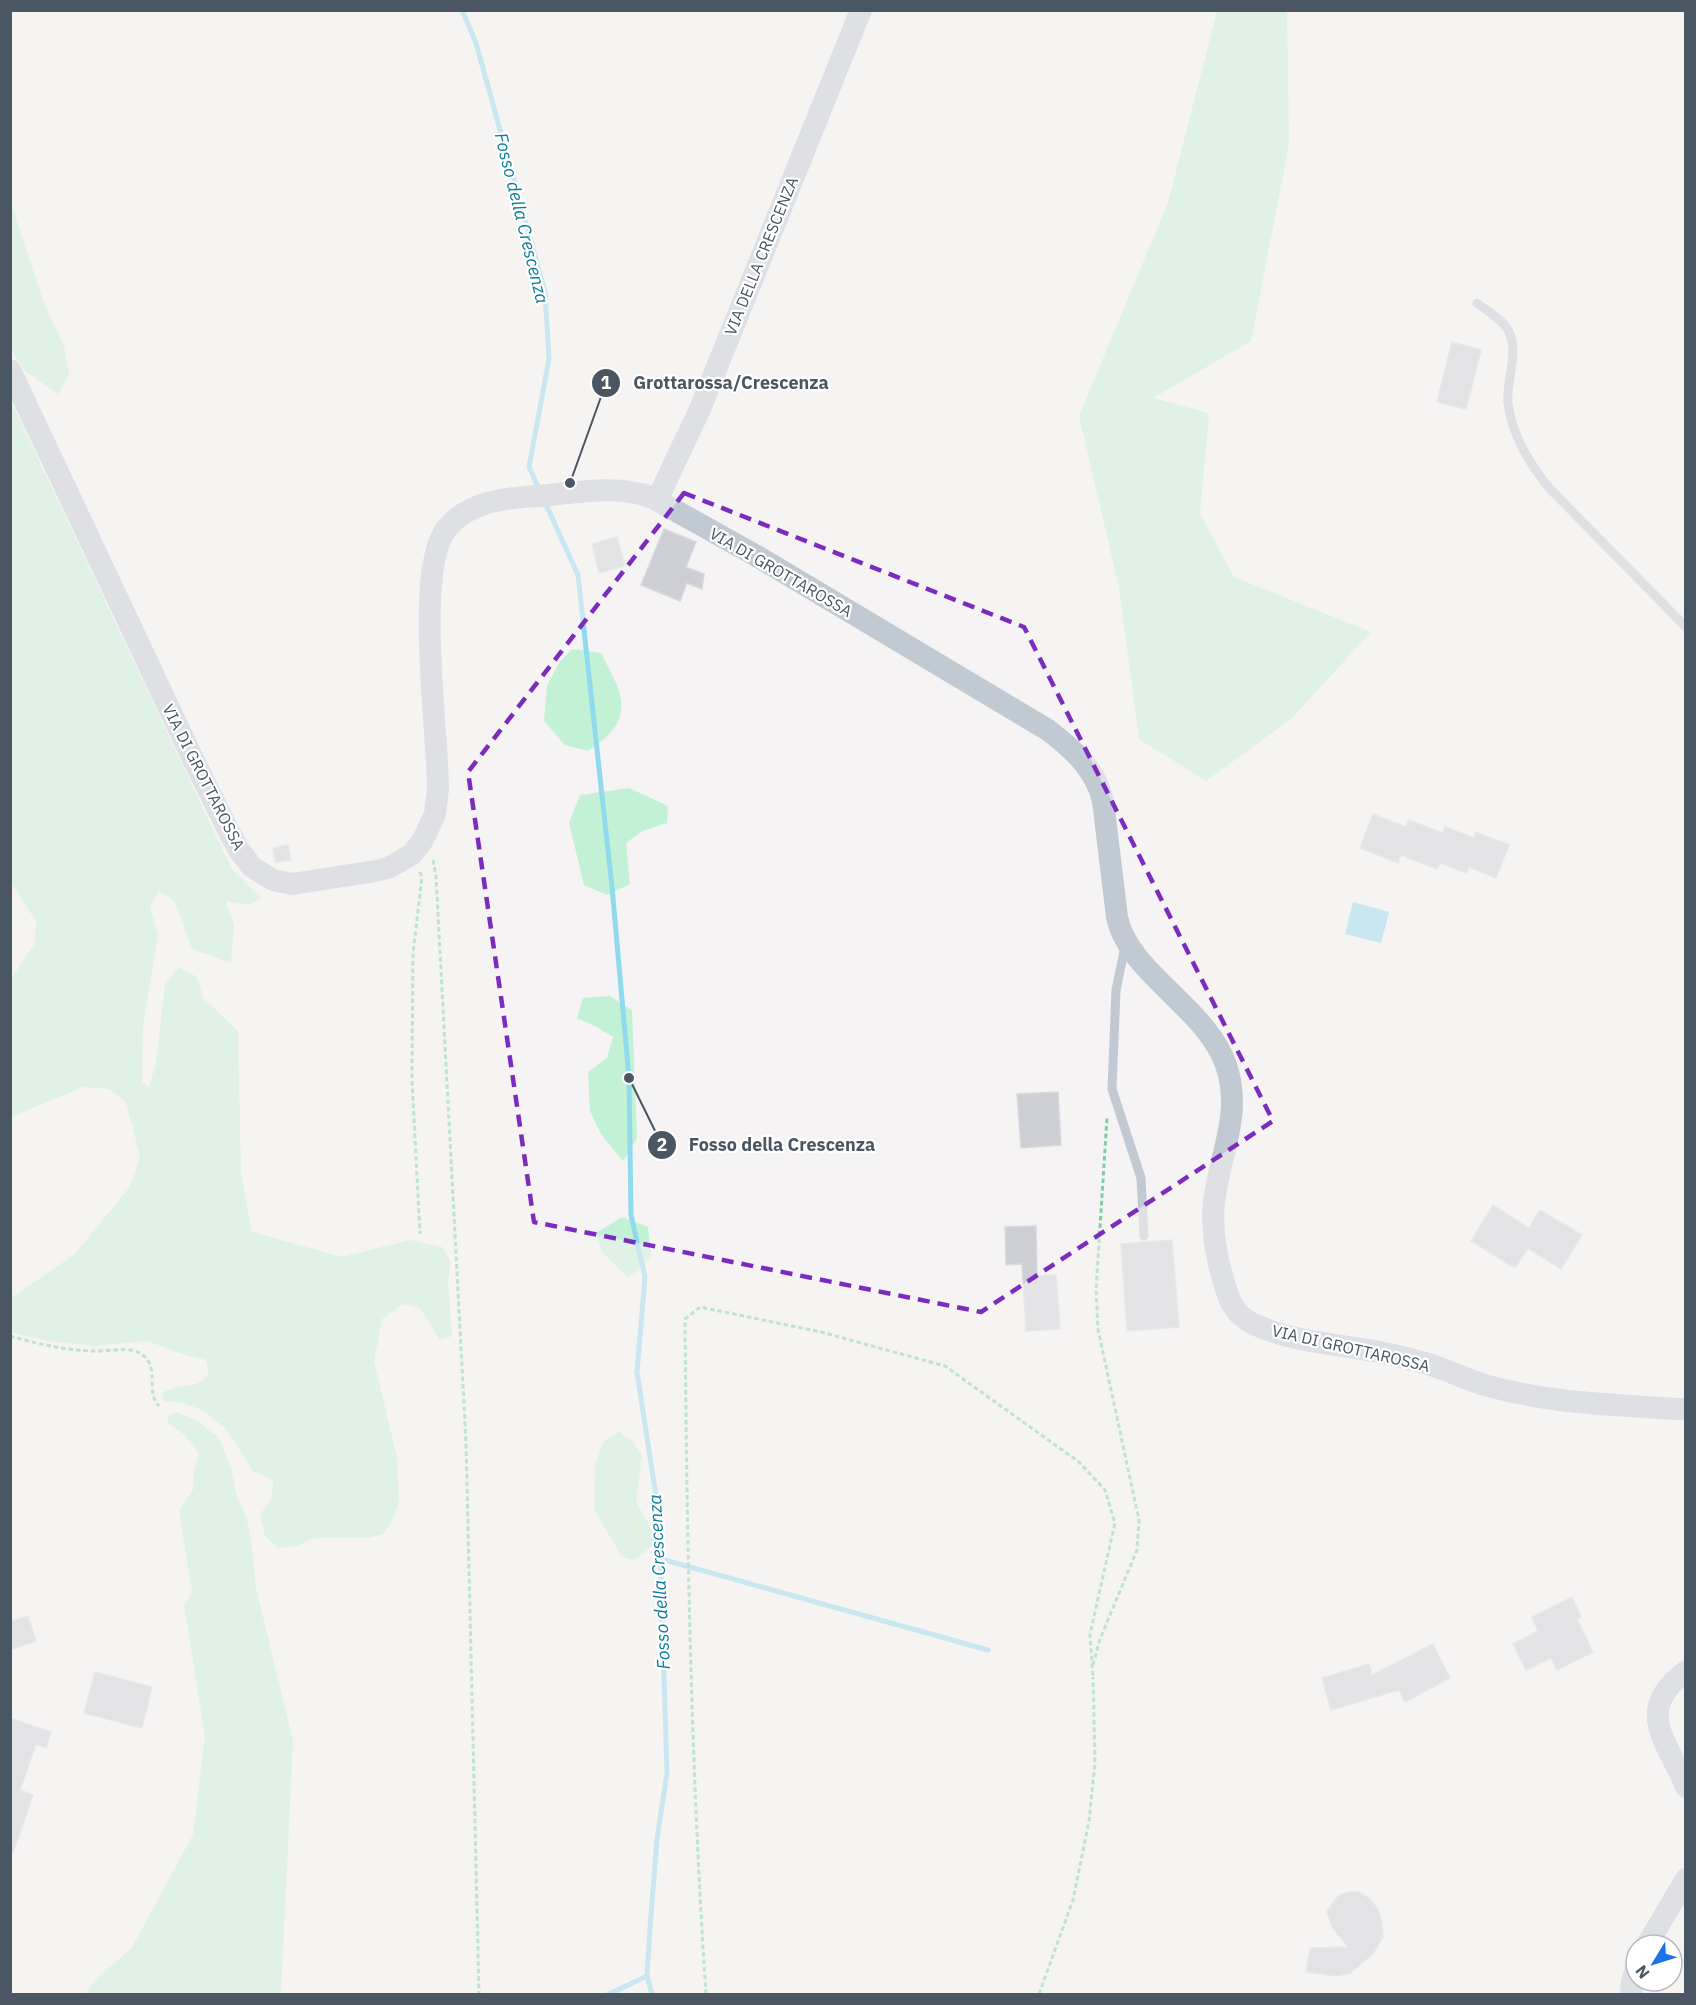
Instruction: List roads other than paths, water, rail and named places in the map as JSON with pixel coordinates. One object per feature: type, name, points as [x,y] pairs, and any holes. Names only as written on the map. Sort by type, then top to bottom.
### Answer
[{"type":"street","name":"VIA DELLA CRESCENZA","points":[[657,500],[700,408],[861,10]]},
{"type":"street","name":"VIA DI GROTTAROSSA","points":[[10,370],[228,830],[246,859],[259,872],[273,880],[303,884],[376,872],[398,864],[412,854],[428,832],[435,814],[438,788],[430,619],[431,581],[435,552],[446,530],[458,517],[495,500],[516,497],[601,491],[633,492],[657,500],[755,555],[1048,730],[1087,765],[1101,790],[1118,917],[1126,942],[1203,1026],[1215,1042],[1226,1066],[1232,1090],[1231,1121],[1215,1195],[1214,1229],[1226,1291],[1235,1308],[1247,1321],[1306,1340],[1386,1353],[1428,1364],[1485,1385],[1522,1394],[1566,1402],[1686,1409]]},
{"type":"street","points":[[1686,1671],[1673,1682],[1664,1695],[1658,1718],[1661,1737],[1686,1787]]},
{"type":"street","points":[[1654,1933],[1686,1879]]},
{"type":"lane","points":[[1477,303],[1504,324],[1511,338],[1509,411],[1522,448],[1533,467],[1550,489],[1686,627]]},
{"type":"lane","points":[[1126,942],[1116,990],[1113,1089],[1141,1178],[1144,1236]]},
{"type":"water","points":[[1353,902],[1389,912],[1381,943],[1345,934]]},
{"type":"waterway","name":"Fosso della Crescenza","points":[[462,10],[476,43],[545,292],[549,359],[529,467],[540,491]]},
{"type":"waterway","name":"Fosso della Crescenza","points":[[544,500],[578,575],[612,887],[629,1078],[631,1215],[645,1277],[637,1372],[659,1516],[667,1773],[657,1839],[650,1928],[647,1976],[652,1994]]},
{"type":"waterway","points":[[661,1559],[988,1650]]},
{"type":"waterway","points":[[609,1994],[647,1976]]},
{"type":"place","name":"Grottarossa/Crescenza","points":[[570,483]]},
{"type":"place","name":"Fosso della Crescenza","points":[[629,1078]]}]
